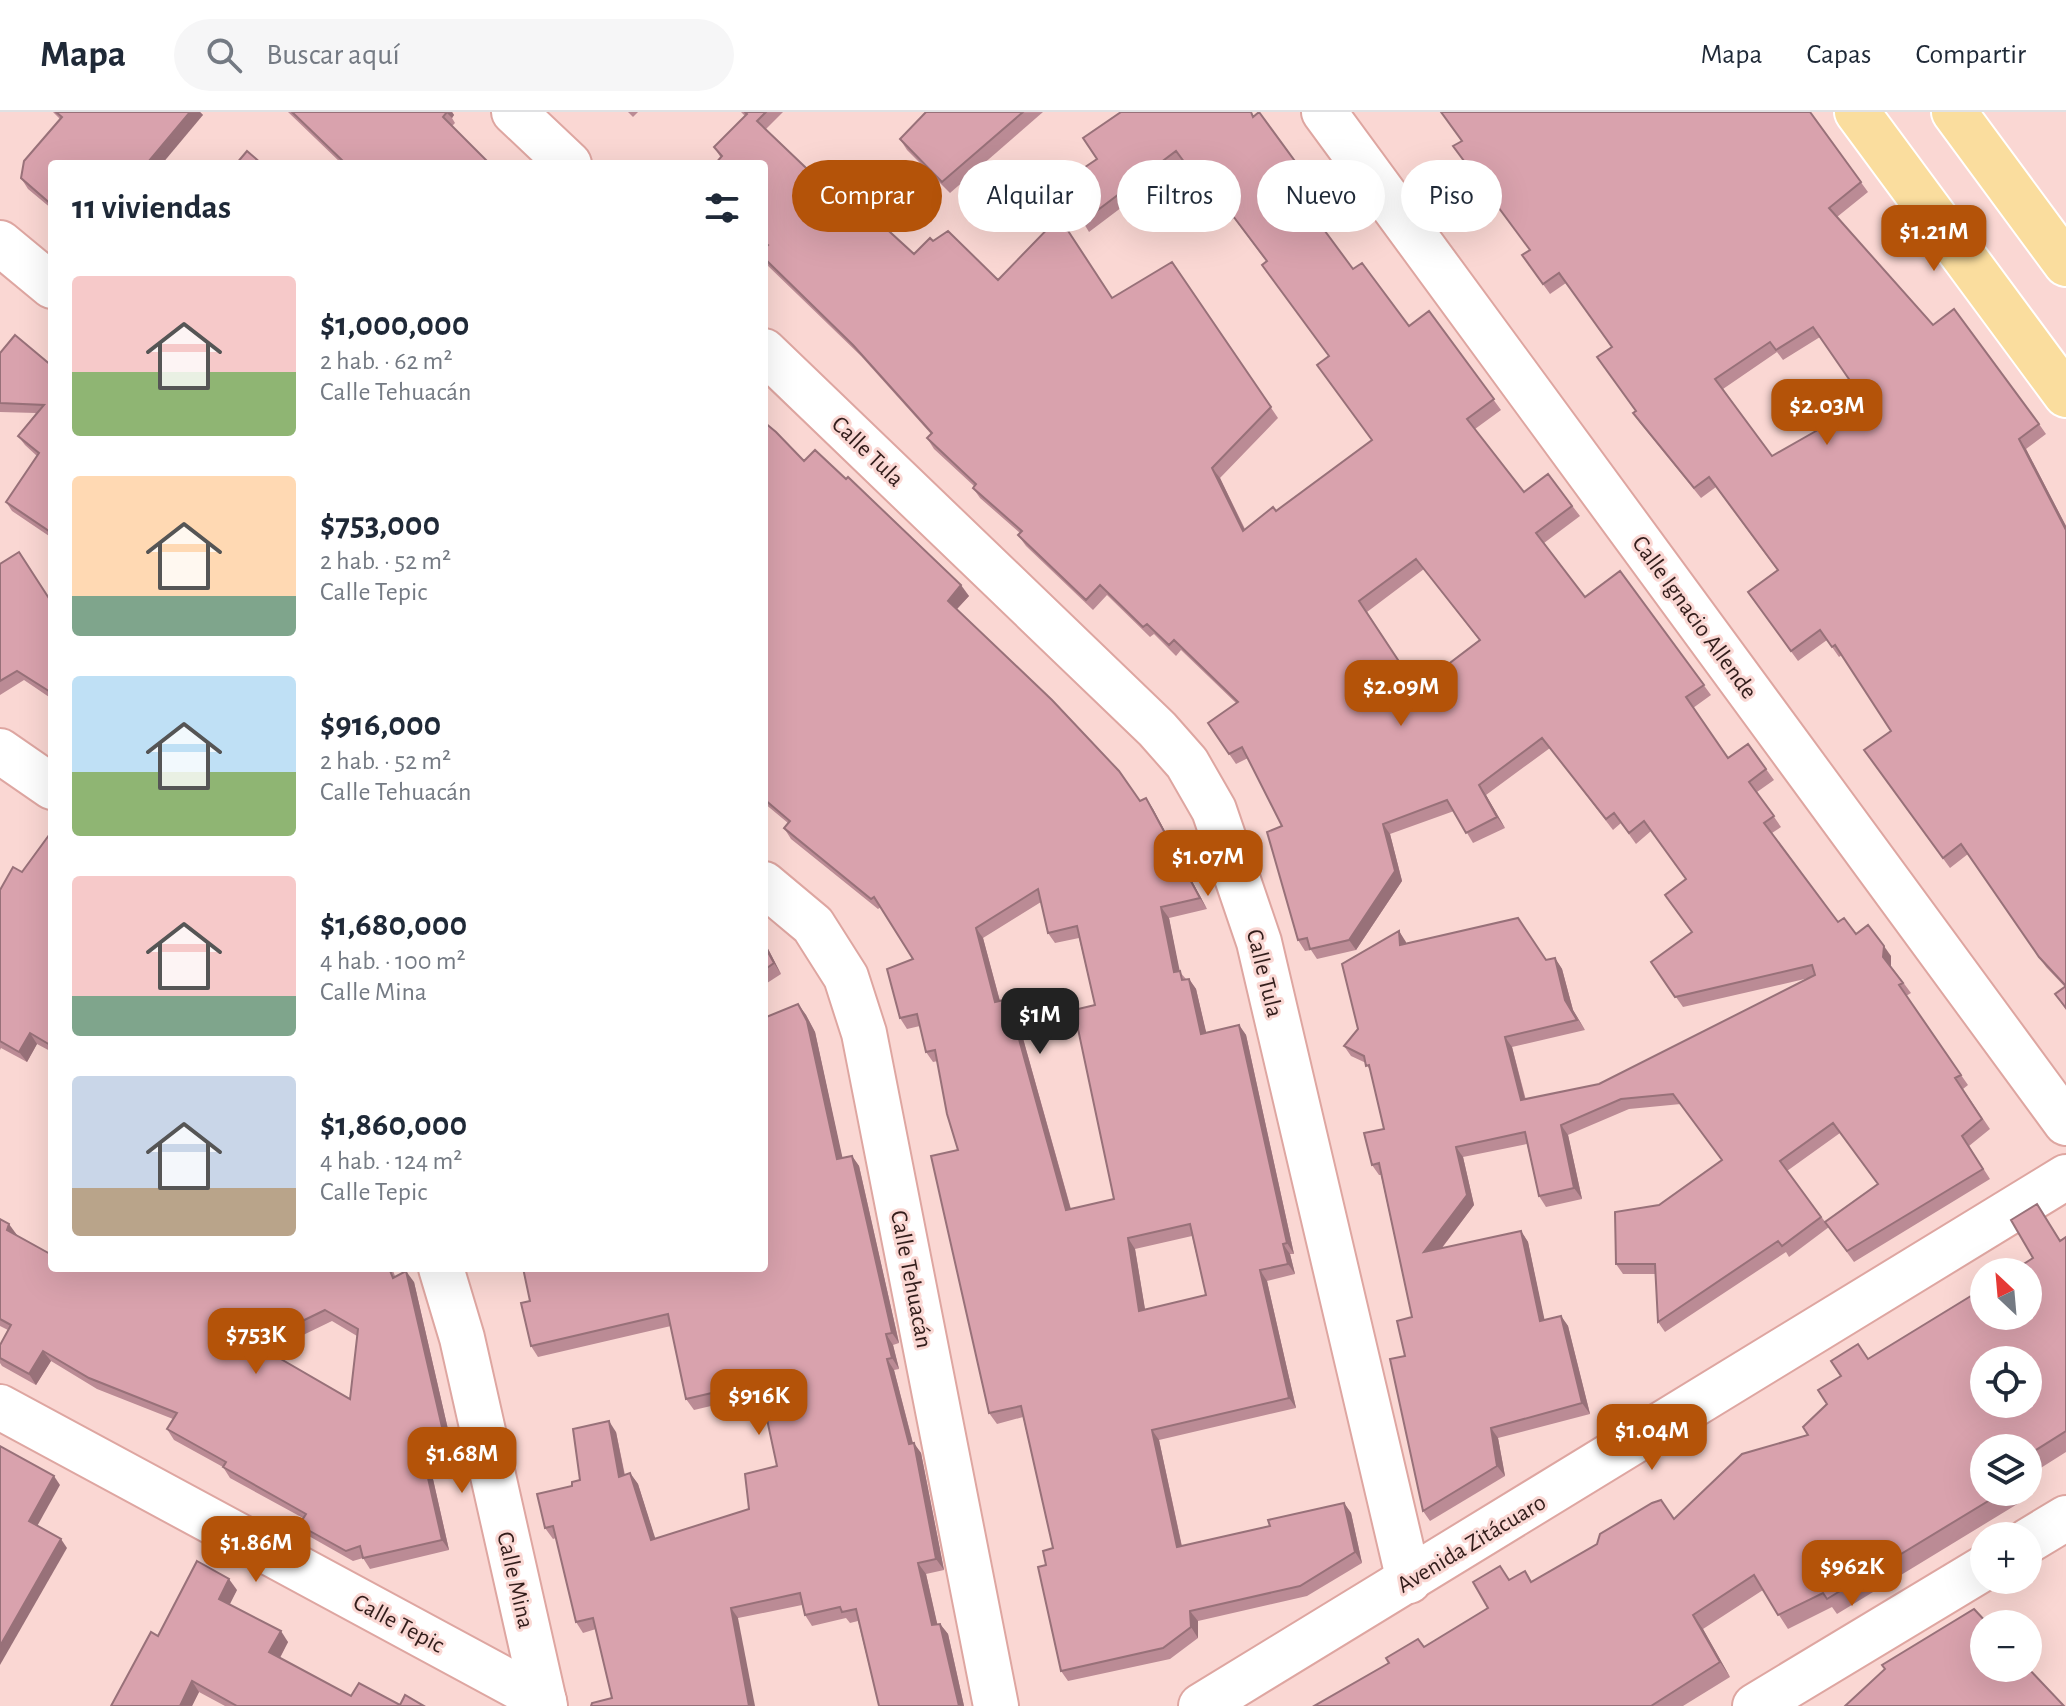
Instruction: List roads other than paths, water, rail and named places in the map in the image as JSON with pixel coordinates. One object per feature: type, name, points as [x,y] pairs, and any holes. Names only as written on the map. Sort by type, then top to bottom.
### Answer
[{"type":"main road","points":[[1857,112],[2066,395]]},
{"type":"main road","points":[[1954,112],[2066,264]]},
{"type":"street","points":[[514,112],[565,160]]},
{"type":"street","name":"Calle Ignacio Allende","points":[[1328,114],[2066,1123]]},
{"type":"street","points":[[0,243],[48,283]]},
{"type":"street","name":"Calle Tula","points":[[768,355],[1157,729],[1187,763],[1214,810],[1259,942],[1409,1581]]},
{"type":"street","points":[[0,751],[48,784]]},
{"type":"street","name":"Calle Tehuacán","points":[[768,887],[813,925],[846,977],[864,1033],[996,1706]]},
{"type":"street","name":"Avenida Zitácuaro","points":[[1201,1706],[2066,1177]]},
{"type":"street","name":"Calle Mina","points":[[442,1272],[462,1338],[544,1704]]},
{"type":"street","name":"Calle Tepic","points":[[0,1407],[544,1704]]},
{"type":"street","points":[[2042,1533],[2066,1518]]},
{"type":"street","points":[[1755,1706],[1970,1576]]}]
